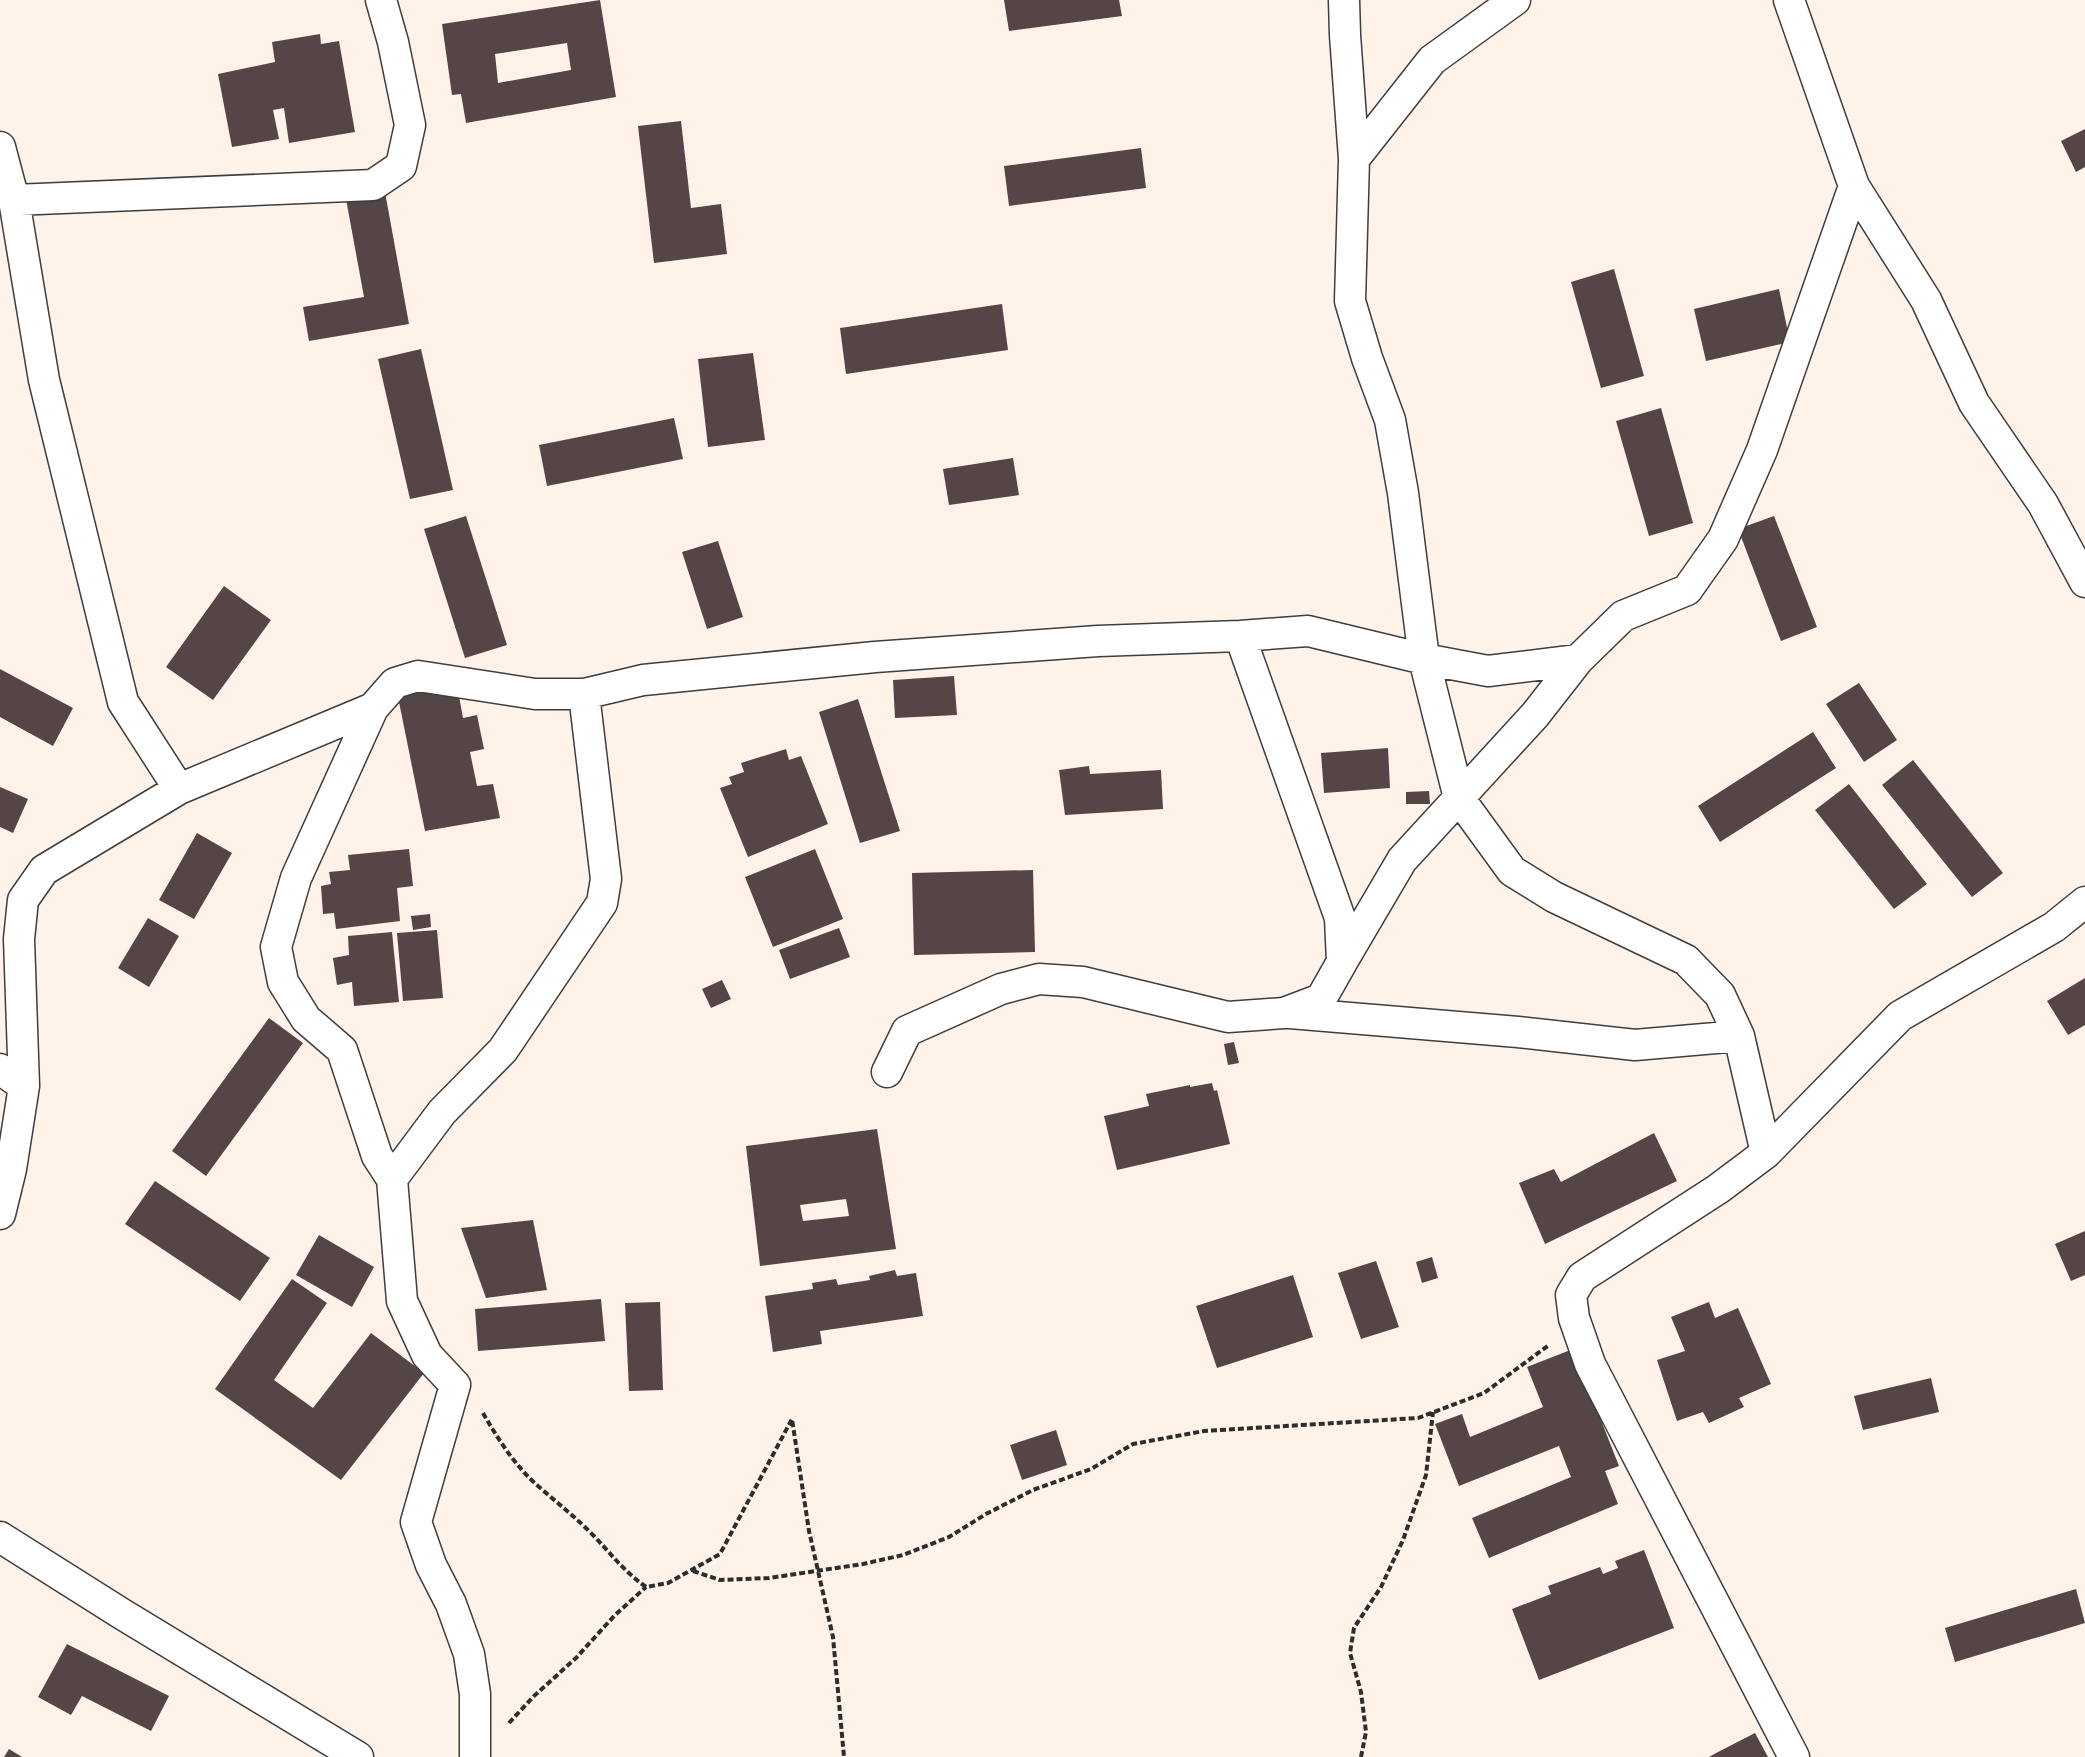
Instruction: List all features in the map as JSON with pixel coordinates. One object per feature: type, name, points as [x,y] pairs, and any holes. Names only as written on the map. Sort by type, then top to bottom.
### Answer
[{"type":"street","points":[[14,200],[373,185],[401,166],[410,125],[393,42],[381,0]]},
{"type":"street","points":[[1344,0],[1353,159],[1350,301],[1367,358],[1390,420],[1403,493],[1424,659],[1459,798],[1512,871],[1554,897],[1686,960],[1720,995],[1739,1036],[1766,1153]]},
{"type":"street","points":[[1353,159],[1432,60],[1515,0]]},
{"type":"street","points":[[1789,0],[1854,186],[1926,300],[1974,403],[2043,504],[2085,582]]},
{"type":"street","points":[[0,147],[14,200],[44,380],[123,702],[179,789]]},
{"type":"street","points":[[1284,1013],[1321,999],[1402,860],[1535,715],[1578,660],[1623,616],[1687,590],[1723,539],[1762,450],[1854,186]]},
{"type":"street","points":[[476,1754],[475,1694],[469,1654],[451,1604],[431,1565],[416,1522],[455,1385],[427,1355],[402,1301],[392,1179],[377,1156],[342,1050],[306,1019],[283,982],[276,947],[296,878],[373,708],[395,683],[418,676],[535,694],[584,694],[643,680],[874,657],[1098,641],[1308,631],[1424,659],[1488,671],[1578,660]]},
{"type":"street","points":[[1240,636],[1340,918],[1341,962]]},
{"type":"street","points":[[392,1179],[442,1112],[503,1050],[602,903],[606,879],[584,694]]},
{"type":"street","points":[[0,1214],[11,1169],[12,1078],[23,900],[44,870],[179,789],[373,708]]},
{"type":"street","points":[[1794,1757],[1590,1364],[1574,1318],[1571,1295],[1582,1277],[1718,1188],[1766,1153],[1900,1016],[2054,927],[2085,902]]},
{"type":"street","points":[[887,1072],[907,1031],[1001,989],[1039,979],[1083,982],[1228,1017],[1284,1013],[1518,1032],[1635,1045],[1739,1036]]},
{"type":"street","points":[[0,1537],[358,1757]]},
{"type":"path","points":[[693,1570],[720,1580],[769,1578],[819,1572],[903,1555],[949,1537],[986,1514],[1033,1491],[1091,1469],[1133,1444],[1204,1431],[1418,1418],[1484,1393],[1558,1338],[1574,1318]]},
{"type":"path","points":[[455,1385],[479,1408],[504,1449],[537,1486],[560,1503],[583,1525],[627,1574],[646,1587]]},
{"type":"path","points":[[1361,1757],[1366,1732],[1361,1692],[1350,1653],[1354,1628],[1381,1587],[1402,1540],[1426,1475],[1433,1412]]},
{"type":"path","points":[[476,1754],[646,1587],[668,1583],[720,1554],[792,1419],[809,1531],[832,1637],[844,1757]]},
{"type":"building","points":[[600,0],[616,97],[466,123],[461,94],[452,95],[442,24]],"holes":[[[567,43],[571,70],[498,83],[495,54]]]},
{"type":"building","points":[[1004,0],[1119,0],[1122,16],[1009,31]]},
{"type":"building","points":[[320,34],[321,44],[339,41],[355,132],[289,143],[284,108],[273,110],[279,139],[232,147],[218,74],[275,62],[272,42]]},
{"type":"building","points":[[681,121],[691,208],[721,204],[727,254],[654,263],[638,126]]},
{"type":"building","points":[[2085,129],[2085,167],[2076,172],[2061,141]]},
{"type":"building","points":[[1141,148],[1146,188],[1009,206],[1004,166]]},
{"type":"building","points":[[385,192],[409,324],[309,341],[303,307],[364,297],[346,199]]},
{"type":"building","points":[[1614,269],[1644,376],[1601,388],[1571,282]]},
{"type":"building","points":[[1779,289],[1790,342],[1706,361],[1694,309]]},
{"type":"building","points":[[1002,304],[1008,350],[846,374],[840,328]]},
{"type":"building","points":[[421,349],[453,490],[410,499],[378,359]]},
{"type":"building","points":[[753,353],[765,440],[708,447],[698,359]]},
{"type":"building","points":[[1661,408],[1693,523],[1649,536],[1616,421]]},
{"type":"building","points":[[674,418],[683,459],[547,486],[539,445]]},
{"type":"building","points":[[1013,458],[1019,495],[949,505],[943,469]]},
{"type":"building","points":[[466,516],[507,645],[465,658],[424,529]]},
{"type":"building","points":[[1774,516],[1817,627],[1781,641],[1738,529]]},
{"type":"building","points":[[718,541],[743,617],[707,629],[682,552]]},
{"type":"building","points":[[224,586],[271,620],[213,700],[166,667]]},
{"type":"building","points":[[0,669],[73,708],[53,746],[0,717]]},
{"type":"building","points":[[954,676],[957,715],[895,718],[893,680]]},
{"type":"building","points":[[1859,683],[1897,740],[1864,762],[1826,704]]},
{"type":"building","points":[[457,685],[463,718],[477,715],[484,749],[470,752],[477,786],[493,784],[500,818],[425,831],[398,697]]},
{"type":"building","points":[[858,699],[900,831],[860,843],[819,712]]},
{"type":"building","points":[[1813,732],[1836,768],[1720,842],[1698,806]]},
{"type":"building","points":[[1388,748],[1390,788],[1324,793],[1321,753]]},
{"type":"building","points":[[786,749],[789,760],[801,756],[828,824],[748,857],[720,788],[732,784],[729,777],[744,772],[741,763]]},
{"type":"building","points":[[1913,760],[2003,873],[1972,897],[1882,785]]},
{"type":"building","points":[[1089,766],[1090,774],[1161,770],[1163,809],[1065,815],[1059,770]]},
{"type":"building","points":[[1849,784],[1927,884],[1894,909],[1815,810]]},
{"type":"building","points":[[0,787],[28,799],[13,833],[0,827]]},
{"type":"building","points":[[1429,791],[1430,804],[1406,804],[1406,792]]},
{"type":"building","points":[[197,833],[232,853],[194,919],[159,900]]},
{"type":"building","points":[[409,849],[413,886],[397,888],[400,921],[336,929],[334,913],[323,914],[321,886],[331,884],[329,872],[350,870],[348,855]]},
{"type":"building","points":[[815,849],[843,919],[773,947],[745,877]]},
{"type":"building","points":[[1033,870],[1035,952],[914,955],[912,873]]},
{"type":"building","points":[[430,914],[431,927],[413,930],[411,916]]},
{"type":"building","points":[[148,918],[179,936],[149,987],[118,968]]},
{"type":"building","points":[[839,928],[850,957],[790,979],[779,950]]},
{"type":"building","points":[[437,930],[443,998],[403,1001],[397,933]]},
{"type":"building","points":[[392,932],[399,1002],[354,1006],[352,982],[337,985],[333,958],[349,955],[348,936]]},
{"type":"building","points":[[2085,978],[2085,1025],[2068,1035],[2047,1001]]},
{"type":"building","points":[[722,980],[731,999],[711,1008],[702,989]]},
{"type":"building","points":[[269,1018],[303,1043],[206,1176],[172,1151]]},
{"type":"building","points":[[1234,1042],[1239,1063],[1228,1065],[1224,1044]]},
{"type":"building","points":[[1212,1083],[1214,1091],[1217,1090],[1230,1144],[1117,1170],[1104,1116],[1149,1106],[1146,1094]]},
{"type":"building","points":[[877,1129],[896,1249],[760,1266],[746,1146]],"holes":[[[846,1199],[849,1216],[803,1221],[800,1205]]]},
{"type":"building","points":[[1654,1133],[1677,1181],[1545,1244],[1519,1183],[1554,1169],[1561,1182]]},
{"type":"building","points":[[155,1181],[270,1258],[240,1301],[125,1224]]},
{"type":"building","points":[[533,1220],[547,1290],[486,1298],[461,1228]]},
{"type":"building","points":[[2085,1231],[2085,1275],[2071,1281],[2055,1244]]},
{"type":"building","points":[[319,1235],[374,1267],[352,1307],[296,1275]]},
{"type":"building","points":[[1432,1257],[1438,1278],[1422,1283],[1416,1262]]},
{"type":"building","points":[[1376,1261],[1399,1327],[1361,1339],[1338,1273]]},
{"type":"building","points":[[895,1270],[897,1276],[916,1273],[923,1316],[820,1331],[822,1344],[773,1352],[765,1296],[813,1289],[812,1283],[836,1279],[838,1285],[870,1280],[869,1276]]},
{"type":"building","points":[[1293,1275],[1313,1337],[1217,1368],[1196,1306]]},
{"type":"building","points":[[292,1279],[327,1303],[274,1380],[313,1408],[371,1333],[424,1373],[341,1480],[215,1389]]},
{"type":"building","points":[[601,1299],[605,1341],[478,1351],[475,1309]]},
{"type":"building","points":[[660,1302],[663,1390],[629,1391],[625,1303]]},
{"type":"building","points":[[1709,1302],[1715,1318],[1738,1308],[1771,1384],[1739,1398],[1744,1407],[1709,1423],[1703,1412],[1677,1421],[1657,1360],[1685,1351],[1671,1317]]},
{"type":"building","points":[[1573,1349],[1619,1466],[1605,1471],[1618,1504],[1489,1558],[1472,1518],[1571,1477],[1559,1446],[1459,1486],[1435,1424],[1462,1414],[1470,1437],[1543,1407],[1527,1367]]},
{"type":"building","points":[[1931,1378],[1939,1412],[1863,1430],[1854,1396]]},
{"type":"building","points":[[1056,1430],[1067,1465],[1022,1480],[1010,1445]]},
{"type":"building","points":[[1644,1550],[1674,1628],[1539,1680],[1512,1609],[1551,1594],[1548,1586],[1600,1567],[1603,1574],[1618,1568],[1615,1561]]},
{"type":"building","points":[[2076,1589],[2085,1623],[1955,1662],[1945,1628]]},
{"type":"building","points":[[67,1644],[169,1696],[151,1731],[82,1696],[71,1715],[38,1697]]},
{"type":"building","points":[[1755,1733],[1768,1757],[1709,1757],[1718,1752]]},
{"type":"building","points":[[9,1749],[22,1757],[4,1757]]}]
